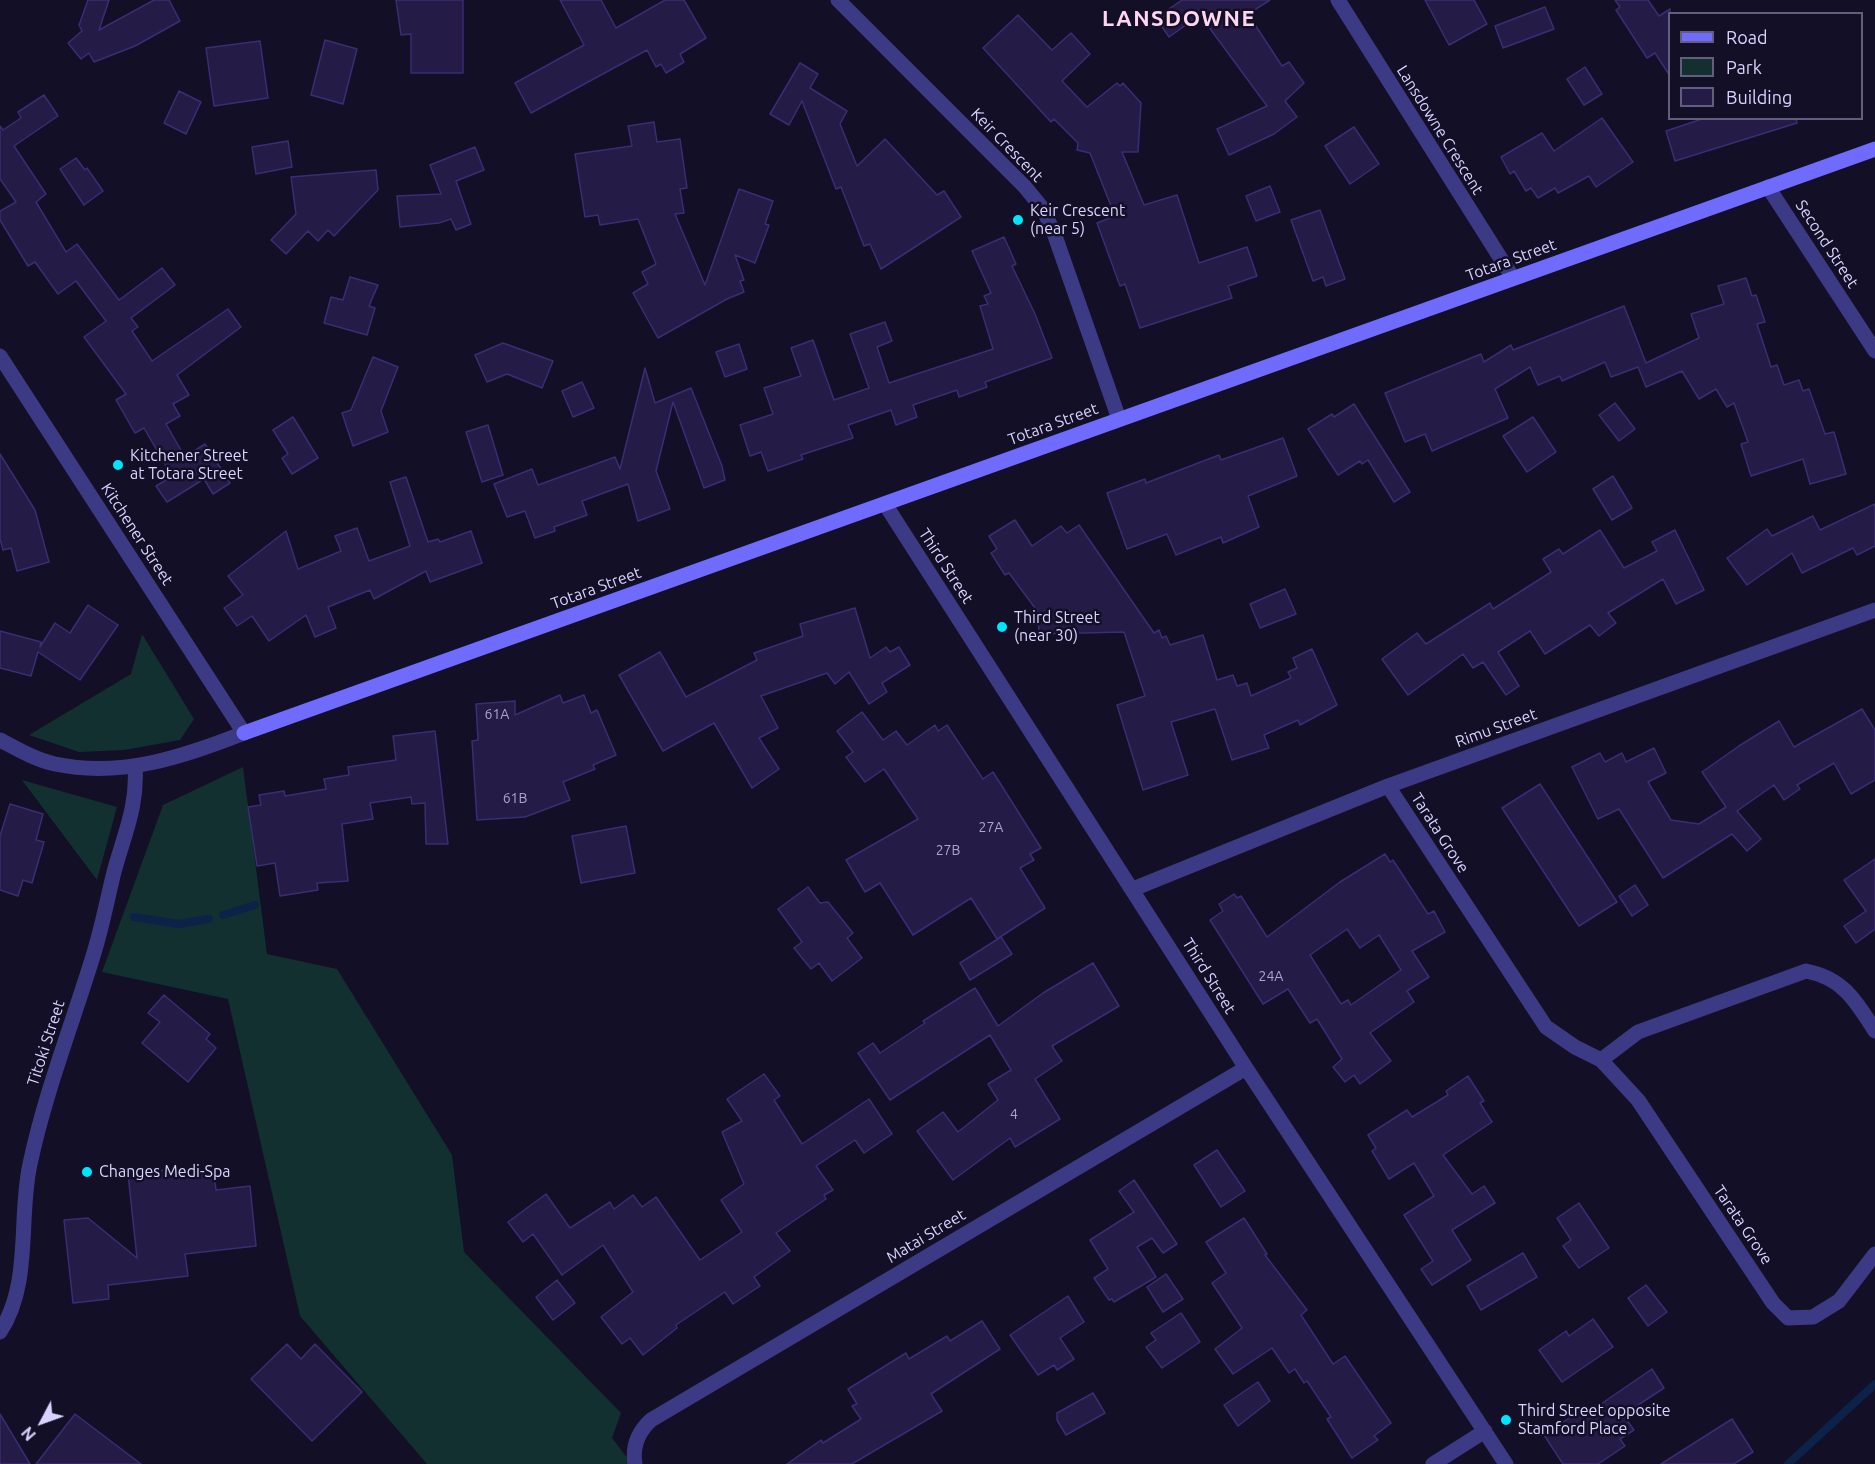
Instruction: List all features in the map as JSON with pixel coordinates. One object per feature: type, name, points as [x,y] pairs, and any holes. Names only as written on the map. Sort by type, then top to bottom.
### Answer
[{"type":"street","name":"Keir Crescent","points":[[838,0],[1025,187],[1043,209],[1054,232],[1119,419]]},
{"type":"street","name":"Lansdowne Crescent","points":[[1338,0],[1513,278]]},
{"type":"street","name":"Totara Street","points":[[244,733],[1875,149]]},
{"type":"street","name":"Second Street","points":[[1768,187],[1875,351]]},
{"type":"street","name":"Kitchener Street","points":[[0,356],[244,733]]},
{"type":"street","name":"Third Street","points":[[885,504],[1246,1068],[1506,1464]]},
{"type":"street","name":"Rimu Street","points":[[1133,889],[1388,786],[1875,610]]},
{"type":"street","points":[[0,740],[54,764],[109,769],[135,766],[197,751],[244,733]]},
{"type":"street","name":"Titoki Street","points":[[0,1332],[10,1317],[18,1284],[25,1186],[35,1140],[94,953],[126,835],[137,791],[135,766]]},
{"type":"street","name":"Tarata Grove","points":[[1388,786],[1546,1027],[1575,1047],[1601,1060],[1638,1100],[1773,1303],[1788,1318],[1813,1317],[1839,1301],[1875,1254]]},
{"type":"street","points":[[1601,1060],[1638,1032],[1806,971],[1825,974],[1846,989],[1875,1031]]},
{"type":"street","name":"Matai Street","points":[[635,1464],[635,1445],[644,1427],[651,1420],[1246,1068]]},
{"type":"street","points":[[1433,1464],[1485,1431]]},
{"type":"green space","points":[[142,634],[194,719],[180,740],[124,750],[79,752],[29,735],[131,674]]},
{"type":"green space","points":[[243,767],[267,954],[337,969],[452,1155],[464,1252],[621,1413],[612,1438],[632,1464],[427,1464],[300,1316],[228,999],[102,972],[163,805]]},
{"type":"green space","points":[[22,780],[117,807],[97,880]]},
{"type":"building","points":[[88,0],[109,0],[99,30],[154,0],[169,0],[180,21],[135,46],[94,62],[89,53],[81,59],[68,43],[82,31],[79,25]]},
{"type":"building","points":[[396,0],[463,0],[463,73],[411,73],[411,34],[401,35]]},
{"type":"building","points":[[560,0],[601,0],[616,28],[665,0],[684,0],[706,38],[680,54],[684,62],[666,73],[661,64],[656,67],[647,50],[531,113],[515,83],[584,45]]},
{"type":"building","points":[[1182,0],[1270,0],[1248,14],[1282,66],[1289,62],[1304,83],[1285,101],[1297,117],[1274,134],[1229,155],[1217,129],[1267,106],[1200,15],[1169,37],[1156,18]]},
{"type":"building","points":[[1425,0],[1474,0],[1487,24],[1449,45]]},
{"type":"building","points":[[1615,0],[1648,0],[1659,16],[1670,9],[1668,12],[1668,73],[1655,53],[1647,58],[1616,10],[1620,7]]},
{"type":"building","points":[[1545,7],[1554,29],[1503,48],[1495,26]]},
{"type":"building","points":[[1018,15],[1052,50],[1071,33],[1090,54],[1062,81],[1087,107],[1117,83],[1120,86],[1123,83],[1141,103],[1138,152],[1122,152],[1144,205],[1177,195],[1199,263],[1247,247],[1257,276],[1228,286],[1232,298],[1140,328],[1125,284],[1120,286],[1097,223],[1115,216],[1090,153],[1077,150],[1078,143],[1054,119],[1051,122],[983,48]]},
{"type":"building","points":[[325,40],[357,49],[343,104],[311,95]]},
{"type":"building","points":[[260,41],[268,98],[214,106],[206,48]]},
{"type":"building","points":[[800,63],[818,74],[810,88],[847,111],[840,124],[857,166],[885,139],[937,195],[944,191],[961,217],[881,269],[870,244],[864,246],[841,187],[836,189],[802,101],[789,125],[770,114]]},
{"type":"building","points":[[1585,67],[1602,94],[1584,105],[1567,79]]},
{"type":"building","points":[[179,91],[201,102],[186,134],[164,123]]},
{"type":"building","points":[[44,95],[58,116],[14,146],[46,194],[36,202],[66,252],[77,244],[119,300],[162,268],[175,285],[131,318],[138,327],[132,331],[152,361],[228,309],[241,327],[177,375],[189,395],[173,404],[180,416],[166,424],[185,457],[205,444],[230,483],[213,494],[204,479],[167,502],[156,486],[171,477],[167,468],[144,428],[135,433],[116,400],[126,394],[84,337],[106,321],[76,281],[58,294],[35,262],[28,266],[0,220],[0,211],[16,202],[0,179],[0,126],[3,130],[21,118],[18,112]]},
{"type":"building","points":[[1602,118],[1633,162],[1596,187],[1589,176],[1558,193],[1555,188],[1538,198],[1531,188],[1526,191],[1514,171],[1510,174],[1501,157],[1542,133],[1554,151]]},
{"type":"building","points":[[1699,120],[1796,120],[1797,123],[1675,161],[1666,131]]},
{"type":"building","points":[[654,122],[657,142],[680,139],[687,188],[680,189],[684,213],[675,214],[705,285],[739,189],[773,201],[765,224],[769,225],[755,263],[735,255],[744,280],[740,281],[744,292],[727,299],[658,338],[633,293],[648,284],[642,272],[656,264],[638,219],[600,225],[598,215],[585,217],[575,154],[632,146],[628,126]]},
{"type":"building","points":[[1354,127],[1379,164],[1350,184],[1325,146]]},
{"type":"building","points":[[288,141],[292,167],[256,174],[252,147]]},
{"type":"building","points":[[475,147],[484,170],[456,181],[471,224],[456,230],[451,219],[439,223],[400,227],[397,196],[441,194],[430,165]]},
{"type":"building","points":[[76,158],[85,170],[87,168],[103,191],[84,205],[60,169]]},
{"type":"building","points":[[376,170],[378,190],[334,236],[328,230],[318,241],[308,231],[286,254],[271,240],[296,214],[291,177]]},
{"type":"building","points":[[1270,186],[1280,212],[1256,221],[1246,196]]},
{"type":"building","points":[[1320,210],[1345,279],[1326,286],[1323,277],[1313,281],[1291,220]]},
{"type":"building","points":[[1004,237],[1016,264],[1012,266],[1035,314],[1052,358],[985,382],[987,387],[959,397],[957,390],[913,405],[917,417],[896,425],[891,410],[848,425],[853,438],[801,455],[803,459],[768,471],[761,452],[750,456],[740,425],[773,414],[764,388],[801,376],[791,348],[813,340],[834,400],[869,388],[850,334],[885,322],[892,341],[877,347],[889,383],[993,349],[980,306],[988,304],[984,296],[991,293],[972,251]]},
{"type":"building","points":[[350,277],[378,285],[369,306],[375,308],[367,335],[324,323],[331,297],[343,300]]},
{"type":"building","points":[[1746,278],[1752,296],[1756,295],[1765,322],[1757,324],[1771,367],[1777,365],[1784,385],[1799,380],[1803,391],[1809,389],[1825,434],[1834,432],[1846,474],[1810,484],[1803,459],[1751,476],[1741,444],[1748,442],[1734,403],[1727,407],[1716,389],[1699,399],[1682,371],[1646,387],[1638,367],[1611,377],[1605,362],[1562,381],[1560,376],[1538,385],[1530,367],[1495,389],[1508,418],[1432,451],[1425,434],[1405,442],[1385,393],[1481,354],[1484,362],[1511,345],[1513,350],[1624,306],[1646,363],[1699,338],[1691,314],[1724,304],[1718,286]]},
{"type":"building","points":[[503,343],[553,361],[542,388],[507,374],[487,382],[475,355]]},
{"type":"building","points":[[739,344],[747,369],[725,377],[716,352]]},
{"type":"building","points":[[373,357],[398,367],[381,411],[388,432],[353,446],[342,413],[351,410]]},
{"type":"building","points":[[645,368],[655,403],[691,388],[722,466],[725,480],[704,488],[673,402],[656,471],[670,509],[638,521],[628,484],[582,501],[587,515],[554,527],[555,531],[535,538],[525,511],[507,517],[494,484],[532,469],[538,485],[615,457],[620,469]]},
{"type":"building","points":[[582,382],[594,408],[573,417],[562,391]]},
{"type":"building","points":[[1615,403],[1635,429],[1619,441],[1599,415]]},
{"type":"building","points":[[1354,404],[1410,492],[1394,502],[1368,460],[1362,464],[1360,461],[1338,475],[1308,429],[1332,414],[1334,417]]},
{"type":"building","points":[[293,417],[318,458],[292,474],[282,458],[288,454],[273,430]]},
{"type":"building","points":[[1533,417],[1556,452],[1527,472],[1503,436]]},
{"type":"building","points":[[488,425],[503,475],[482,482],[466,432]]},
{"type":"building","points":[[1283,438],[1297,476],[1248,496],[1259,527],[1223,543],[1221,537],[1176,555],[1167,534],[1127,549],[1107,493],[1145,479],[1146,483],[1219,455],[1221,460]]},
{"type":"building","points":[[0,454],[35,510],[49,562],[17,571],[11,548],[3,550],[0,539]]},
{"type":"building","points":[[1613,476],[1632,508],[1612,520],[1593,489]]},
{"type":"building","points":[[406,477],[428,542],[438,539],[440,542],[471,531],[482,563],[430,582],[426,571],[374,599],[370,590],[328,607],[336,628],[315,637],[306,615],[269,641],[252,616],[237,626],[224,608],[243,595],[228,576],[286,531],[298,569],[341,551],[335,536],[357,528],[369,561],[410,546],[390,482]]},
{"type":"building","points":[[1875,504],[1875,546],[1857,555],[1853,548],[1802,573],[1792,553],[1747,585],[1727,558],[1767,529],[1772,536],[1813,516],[1820,530]]},
{"type":"building","points":[[1015,520],[1032,546],[1061,526],[1067,533],[1079,525],[1154,633],[1159,630],[1162,638],[1166,636],[1170,645],[1203,635],[1217,680],[1233,675],[1237,686],[1247,683],[1251,696],[1291,678],[1288,672],[1297,668],[1293,658],[1312,649],[1337,705],[1300,725],[1298,720],[1264,735],[1269,748],[1232,760],[1215,709],[1171,722],[1188,775],[1143,790],[1117,705],[1145,696],[1124,632],[1039,634],[1038,612],[1009,573],[1005,575],[991,553],[997,549],[989,536]]},
{"type":"building","points":[[1600,530],[1624,568],[1657,551],[1652,542],[1675,530],[1704,590],[1676,604],[1663,579],[1608,613],[1616,623],[1599,636],[1590,625],[1545,654],[1530,631],[1498,652],[1519,686],[1506,695],[1483,662],[1473,668],[1463,654],[1408,695],[1382,659],[1417,633],[1426,644],[1490,603],[1493,609],[1551,572],[1543,559],[1559,549],[1563,554]]},
{"type":"building","points":[[1285,589],[1296,614],[1260,628],[1250,604]]},
{"type":"building","points":[[88,605],[118,625],[80,680],[38,652],[31,676],[0,668],[0,631],[41,642],[40,647],[55,623],[70,633]]},
{"type":"building","points":[[855,608],[870,658],[886,647],[890,652],[899,647],[910,665],[882,683],[887,692],[869,704],[849,672],[835,684],[827,673],[761,696],[778,728],[759,738],[779,769],[752,788],[714,723],[663,751],[619,675],[660,652],[686,697],[757,660],[754,653],[803,636],[800,624]]},
{"type":"building","points":[[560,695],[563,703],[584,695],[591,713],[597,710],[616,755],[593,765],[595,769],[563,782],[570,800],[525,817],[477,820],[472,741],[478,740],[476,704],[515,701],[515,715]]},
{"type":"building","points":[[1862,709],[1875,730],[1875,780],[1851,794],[1834,763],[1797,785],[1800,789],[1784,800],[1774,785],[1737,811],[1761,839],[1747,851],[1732,834],[1663,878],[1619,809],[1598,819],[1572,767],[1600,753],[1605,762],[1622,753],[1626,762],[1654,748],[1666,773],[1648,782],[1671,820],[1699,824],[1726,807],[1702,772],[1779,721],[1794,747]]},
{"type":"building","points":[[862,712],[883,740],[896,731],[907,745],[935,725],[938,731],[947,725],[983,779],[993,772],[1041,848],[1030,854],[1034,860],[1020,868],[1045,908],[997,939],[971,898],[913,935],[880,883],[865,892],[846,860],[918,819],[884,769],[865,782],[846,757],[853,752],[837,731]]},
{"type":"building","points":[[435,731],[448,844],[426,844],[425,803],[412,804],[411,797],[370,803],[373,819],[342,824],[348,881],[317,883],[318,890],[280,896],[275,863],[257,866],[248,807],[261,805],[259,795],[284,791],[285,796],[326,789],[324,779],[349,775],[348,767],[396,760],[393,736]]},
{"type":"building","points":[[1540,784],[1617,902],[1579,926],[1502,808]]},
{"type":"building","points":[[10,804],[43,814],[36,840],[44,842],[32,883],[23,880],[18,896],[0,890],[0,836]]},
{"type":"building","points":[[626,826],[635,873],[581,883],[572,836]]},
{"type":"building","points":[[1385,854],[1390,862],[1393,860],[1428,914],[1434,911],[1445,932],[1412,951],[1429,977],[1407,991],[1414,1002],[1370,1033],[1391,1061],[1360,1084],[1354,1075],[1345,1082],[1333,1067],[1342,1059],[1317,1019],[1310,1023],[1288,989],[1263,1004],[1210,920],[1223,911],[1219,904],[1234,894],[1237,898],[1241,896],[1267,937],[1340,882]],"holes":[[[1347,929],[1360,948],[1379,935],[1401,970],[1351,1005],[1348,1000],[1341,1004],[1310,955]]]},
{"type":"building","points":[[1875,859],[1875,929],[1856,943],[1844,926],[1866,911],[1844,880]]},
{"type":"building","points":[[1635,885],[1648,905],[1632,916],[1619,896]]},
{"type":"building","points":[[808,887],[820,903],[828,902],[853,933],[847,938],[862,958],[832,981],[819,963],[811,969],[794,948],[802,942],[778,909]]},
{"type":"building","points":[[1001,937],[1012,954],[970,980],[960,963]]},
{"type":"building","points":[[1093,963],[1119,1006],[1052,1046],[1062,1061],[1035,1079],[1060,1119],[1015,1147],[1010,1138],[953,1180],[917,1131],[943,1112],[958,1132],[998,1100],[988,1084],[1011,1070],[990,1035],[890,1100],[858,1053],[873,1043],[880,1053],[925,1023],[923,1021],[975,988],[998,1026],[1043,993]]},
{"type":"building","points":[[164,995],[210,1034],[206,1039],[216,1048],[188,1082],[142,1043],[160,1022],[148,1013]]},
{"type":"building","points":[[764,1074],[780,1096],[774,1100],[802,1144],[869,1099],[892,1134],[864,1153],[855,1140],[816,1166],[833,1190],[824,1195],[826,1199],[776,1233],[790,1251],[754,1277],[760,1286],[733,1304],[725,1292],[676,1325],[677,1328],[643,1355],[630,1338],[622,1344],[601,1317],[633,1292],[603,1245],[562,1275],[533,1234],[523,1242],[508,1222],[546,1194],[570,1228],[610,1202],[614,1209],[633,1195],[642,1207],[656,1197],[700,1260],[742,1232],[721,1200],[744,1184],[722,1132],[742,1121],[727,1099]]},
{"type":"building","points":[[1468,1076],[1484,1101],[1480,1103],[1492,1122],[1443,1155],[1472,1194],[1484,1186],[1495,1203],[1452,1230],[1471,1260],[1432,1285],[1421,1269],[1433,1261],[1404,1215],[1434,1196],[1414,1163],[1389,1179],[1372,1151],[1376,1148],[1368,1135],[1407,1110],[1412,1117],[1448,1095],[1446,1091]]},
{"type":"building","points":[[1217,1150],[1245,1191],[1221,1207],[1194,1165]]},
{"type":"building","points":[[176,1169],[177,1177],[214,1173],[216,1190],[250,1186],[256,1246],[185,1254],[188,1276],[108,1285],[109,1299],[73,1303],[64,1220],[88,1218],[137,1258],[128,1174]]},
{"type":"building","points":[[1134,1180],[1177,1244],[1163,1253],[1152,1238],[1137,1247],[1156,1277],[1114,1302],[1112,1299],[1109,1300],[1094,1278],[1108,1269],[1090,1240],[1134,1212],[1119,1191]]},
{"type":"building","points":[[1579,1203],[1609,1248],[1579,1268],[1563,1246],[1571,1240],[1557,1218]]},
{"type":"building","points":[[1244,1218],[1267,1254],[1265,1255],[1307,1310],[1301,1315],[1333,1364],[1345,1356],[1391,1423],[1374,1436],[1378,1440],[1352,1458],[1327,1419],[1331,1417],[1307,1381],[1304,1383],[1295,1369],[1289,1373],[1272,1348],[1233,1374],[1215,1349],[1242,1328],[1212,1283],[1226,1273],[1206,1242]]},
{"type":"building","points":[[1523,1253],[1537,1277],[1481,1310],[1467,1286]]},
{"type":"building","points":[[1166,1274],[1183,1299],[1163,1312],[1147,1287]]},
{"type":"building","points":[[557,1280],[575,1303],[553,1320],[536,1297]]},
{"type":"building","points":[[1646,1285],[1667,1312],[1648,1326],[1628,1298]]},
{"type":"building","points":[[1068,1296],[1084,1322],[1060,1338],[1074,1359],[1057,1370],[1054,1365],[1038,1375],[1010,1335]]},
{"type":"building","points":[[1181,1313],[1200,1342],[1162,1368],[1146,1347],[1156,1340],[1151,1333]]},
{"type":"building","points":[[1593,1319],[1613,1347],[1562,1382],[1539,1350],[1566,1331],[1569,1336]]},
{"type":"building","points":[[982,1321],[1000,1349],[931,1394],[942,1411],[852,1464],[787,1464],[821,1440],[823,1443],[861,1419],[852,1406],[857,1404],[848,1389],[906,1353],[909,1359],[947,1336],[950,1341]]},
{"type":"building","points":[[287,1344],[301,1359],[315,1344],[362,1392],[312,1441],[251,1379]]},
{"type":"building","points":[[1652,1369],[1664,1388],[1623,1415],[1634,1430],[1620,1439],[1625,1446],[1598,1464],[1563,1464],[1544,1435],[1578,1412],[1582,1417]]},
{"type":"building","points":[[1258,1382],[1270,1401],[1238,1426],[1224,1405]]},
{"type":"building","points":[[1093,1393],[1105,1413],[1066,1435],[1057,1420],[1057,1413]]},
{"type":"building","points":[[0,1414],[30,1464],[0,1464]]},
{"type":"building","points":[[75,1414],[141,1464],[36,1464]]},
{"type":"building","points":[[1732,1419],[1753,1452],[1734,1464],[1661,1464]]},
{"type":"waterway","points":[[223,915],[255,905]]},
{"type":"waterway","points":[[134,917],[179,924],[209,919]]},
{"type":"waterway","points":[[1788,1464],[1875,1384]]},
{"type":"place","name":"Keir Crescent (near 5)","points":[[1018,220]]},
{"type":"place","name":"Kitchener Street at Totara Street","points":[[118,465]]},
{"type":"place","name":"Third Street (near 30)","points":[[1002,627]]},
{"type":"place","name":"Changes Medi-Spa","points":[[87,1172]]},
{"type":"place","name":"Third Street opposite Stamford Place","points":[[1506,1420]]},
{"type":"district","name":"LANSDOWNE","points":[[1179,19]]}]
